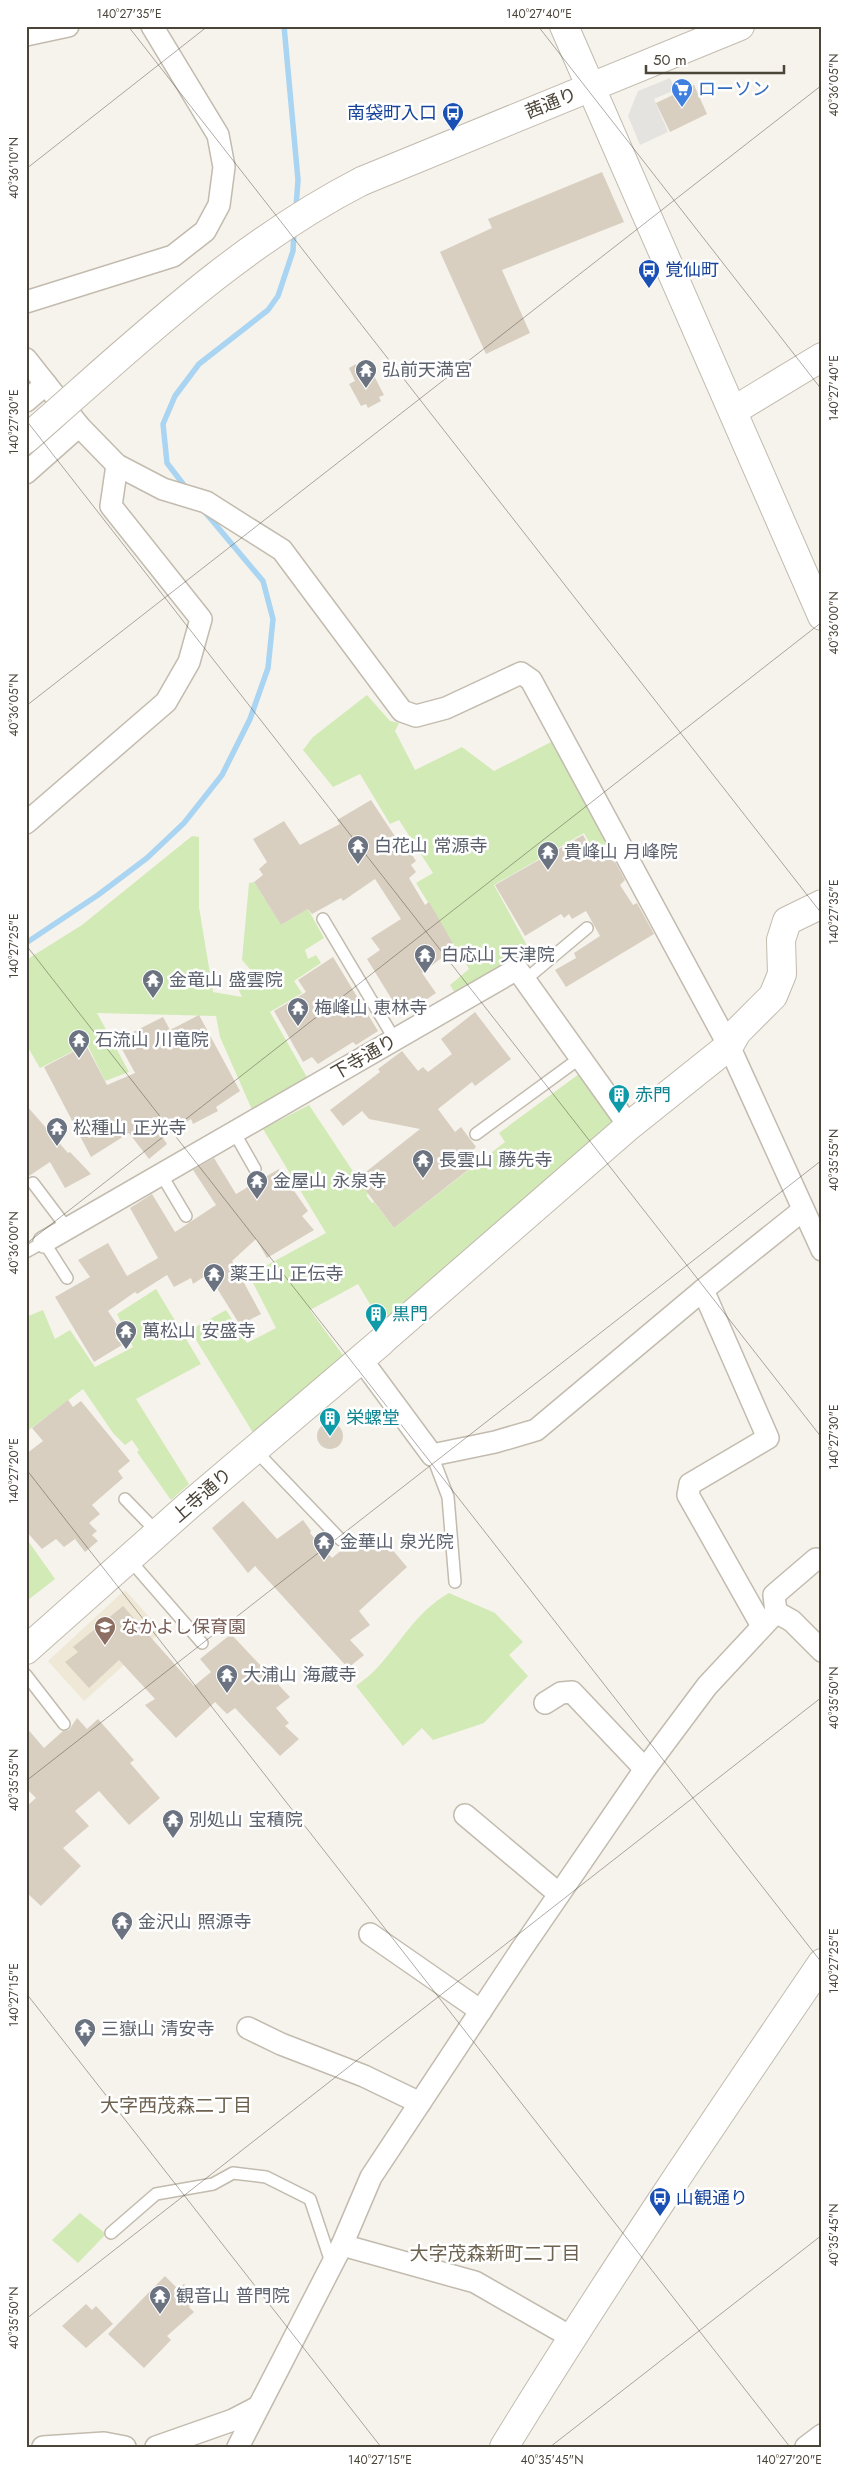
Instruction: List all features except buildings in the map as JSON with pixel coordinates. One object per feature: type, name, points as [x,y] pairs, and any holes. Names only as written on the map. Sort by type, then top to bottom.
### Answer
[{"type":"street","points":[[26,36],[68,26]]},
{"type":"street","points":[[26,302],[173,256],[205,231],[219,205],[224,167],[218,135],[152,26]]},
{"type":"street","points":[[564,26],[822,616]]},
{"type":"street","name":"茜通り","points":[[26,439],[235,259],[284,225],[362,181],[740,26]]},
{"type":"street","points":[[733,411],[822,356]]},
{"type":"street","points":[[26,359],[79,426],[117,465],[163,489],[206,502],[282,550],[402,711],[416,716],[446,708],[521,673],[531,680],[729,1046],[822,1250]]},
{"type":"street","points":[[26,401],[46,384]]},
{"type":"street","points":[[26,473],[79,426]]},
{"type":"street","points":[[26,824],[166,702],[189,662],[201,618],[112,506],[117,465]]},
{"type":"street","name":"上寺通り","points":[[26,1650],[158,1533],[629,1126],[729,1046],[737,1032],[774,996],[782,974],[781,940],[787,921],[822,904]]},
{"type":"street","name":"下寺通り","points":[[35,1247],[517,969],[525,980]]},
{"type":"street","points":[[525,980],[629,1126]]},
{"type":"street","points":[[375,1347],[432,1455],[495,1442],[536,1430],[703,1290],[803,1210]]},
{"type":"street","points":[[703,1290],[768,1438],[690,1484],[688,1495],[769,1619]]},
{"type":"street","points":[[238,2447],[256,2408],[342,2245],[371,2177],[559,1894],[645,1769],[707,1686],[769,1619],[774,1595],[816,1559]]},
{"type":"street","points":[[769,1619],[792,1621],[822,1651]]},
{"type":"street","points":[[545,1703],[561,1693],[572,1692],[645,1769]]},
{"type":"street","points":[[465,1815],[559,1894]]},
{"type":"street","points":[[370,1934],[481,2011]]},
{"type":"street","points":[[504,2447],[572,2336],[654,2209],[822,1963]]},
{"type":"street","points":[[248,2028],[281,2044],[364,2076],[420,2103]]},
{"type":"street","points":[[342,2245],[475,2282],[572,2336]]},
{"type":"street","points":[[156,2447],[233,2420],[256,2408]]},
{"type":"street","points":[[806,2447],[822,2435]]},
{"type":"street","points":[[43,2447],[104,2443],[125,2447]]},
{"type":"lane","points":[[323,919],[395,1040]]},
{"type":"lane","points":[[525,980],[587,928]]},
{"type":"lane","points":[[476,1134],[580,1058]]},
{"type":"lane","points":[[234,1132],[256,1169]]},
{"type":"lane","points":[[161,1174],[186,1216]]},
{"type":"lane","points":[[33,1183],[67,1228]]},
{"type":"lane","points":[[35,1247],[66,1278]]},
{"type":"lane","points":[[255,1450],[341,1540]]},
{"type":"lane","points":[[432,1455],[448,1497],[454,1582]]},
{"type":"lane","points":[[125,1499],[158,1533]]},
{"type":"lane","points":[[129,1559],[202,1643]]},
{"type":"lane","points":[[26,1675],[64,1724]]},
{"type":"lane","points":[[111,2233],[156,2194],[213,2184],[233,2173],[266,2177],[310,2200],[332,2265]]},
{"type":"shaded area","points":[[670,78],[675,90],[654,99],[668,132],[640,145],[628,116],[638,91]]},
{"type":"shaded area","name":"なかよし保育園","points":[[125,1590],[162,1631],[84,1701],[48,1661]]},
{"type":"green space","points":[[367,695],[390,721],[399,723],[395,731],[415,770],[462,747],[494,771],[555,740],[612,848],[597,856],[584,833],[494,885],[529,949],[455,993],[450,985],[469,969],[416,883],[433,873],[399,820],[390,824],[360,774],[333,787],[303,750],[313,737]]},
{"type":"green space","points":[[192,836],[199,837],[199,907],[213,992],[242,997],[236,984],[255,975],[242,960],[249,883],[254,882],[281,925],[308,909],[324,938],[305,950],[308,959],[316,955],[321,963],[294,981],[302,993],[270,1012],[308,1079],[253,1112],[220,1037],[216,1016],[97,1013],[129,1072],[105,1081],[87,1044],[40,1068],[26,1044],[26,960],[82,925]]},
{"type":"green space","points":[[579,1074],[615,1125],[383,1326],[358,1284],[310,1310],[345,1358],[255,1436],[190,1330],[226,1310],[247,1343],[276,1328],[249,1275],[326,1233],[263,1129],[309,1105],[368,1194],[366,1195],[372,1203],[374,1202],[394,1228],[505,1142],[499,1133]]},
{"type":"green space","points":[[156,1289],[201,1364],[136,1399],[189,1484],[171,1500],[137,1452],[139,1450],[132,1440],[125,1445],[113,1433],[83,1389],[26,1432],[26,1317],[43,1310],[55,1339],[70,1330],[95,1367],[133,1347],[117,1314]]},
{"type":"green space","points":[[26,1538],[55,1579],[28,1600],[26,1597]]},
{"type":"green space","points":[[449,1593],[495,1613],[523,1642],[509,1655],[528,1676],[484,1723],[433,1740],[422,1728],[403,1746],[356,1686],[377,1668],[427,1609]]},
{"type":"green space","points":[[80,2213],[106,2234],[78,2263],[52,2240]]},
{"type":"waterway","points":[[284,26],[298,180],[296,208]]},
{"type":"waterway","points":[[187,489],[167,463],[163,424],[175,396],[199,364],[268,310],[278,296],[293,251],[294,230]]},
{"type":"waterway","points":[[26,943],[98,895],[147,858],[184,823],[222,775],[250,719],[268,668],[273,619],[263,581],[205,512]]},
{"type":"place","name":"ローソン","points":[[682,108]]},
{"type":"place","name":"南袋町入口","points":[[453,132]]},
{"type":"place","name":"覚仙町","points":[[649,289]]},
{"type":"place","name":"弘前天満宮","points":[[366,389]]},
{"type":"place","name":"白花山 常源寺","points":[[358,865]]},
{"type":"place","name":"貴峰山 月峰院","points":[[548,871]]},
{"type":"place","name":"白応山 天津院","points":[[425,974]]},
{"type":"place","name":"金竜山 盛雲院","points":[[153,999]]},
{"type":"place","name":"梅峰山 恵林寺","points":[[298,1027]]},
{"type":"place","name":"石流山 川竜院","points":[[79,1059]]},
{"type":"place","name":"赤門","points":[[619,1114]]},
{"type":"place","name":"松種山 正光寺","points":[[57,1147]]},
{"type":"place","name":"長雲山 藤先寺","points":[[423,1179]]},
{"type":"place","name":"金屋山 永泉寺","points":[[257,1200]]},
{"type":"place","name":"薬王山 正伝寺","points":[[214,1293]]},
{"type":"place","name":"黒門","points":[[376,1333]]},
{"type":"place","name":"萬松山 安盛寺","points":[[126,1350]]},
{"type":"place","name":"栄螺堂","points":[[330,1437]]},
{"type":"place","name":"金華山 泉光院","points":[[324,1561]]},
{"type":"place","name":"なかよし保育園","points":[[105,1646]]},
{"type":"place","name":"大浦山 海蔵寺","points":[[227,1694]]},
{"type":"place","name":"別処山 宝積院","points":[[173,1839]]},
{"type":"place","name":"金沢山 照源寺","points":[[122,1941]]},
{"type":"place","name":"三嶽山 清安寺","points":[[85,2048]]},
{"type":"place","name":"山観通り","points":[[660,2217]]},
{"type":"place","name":"観音山 普門院","points":[[160,2315]]},
{"type":"district","name":"大字西茂森二丁目","points":[[176,2105]]},
{"type":"district","name":"大字茂森新町二丁目","points":[[495,2253]]}]
